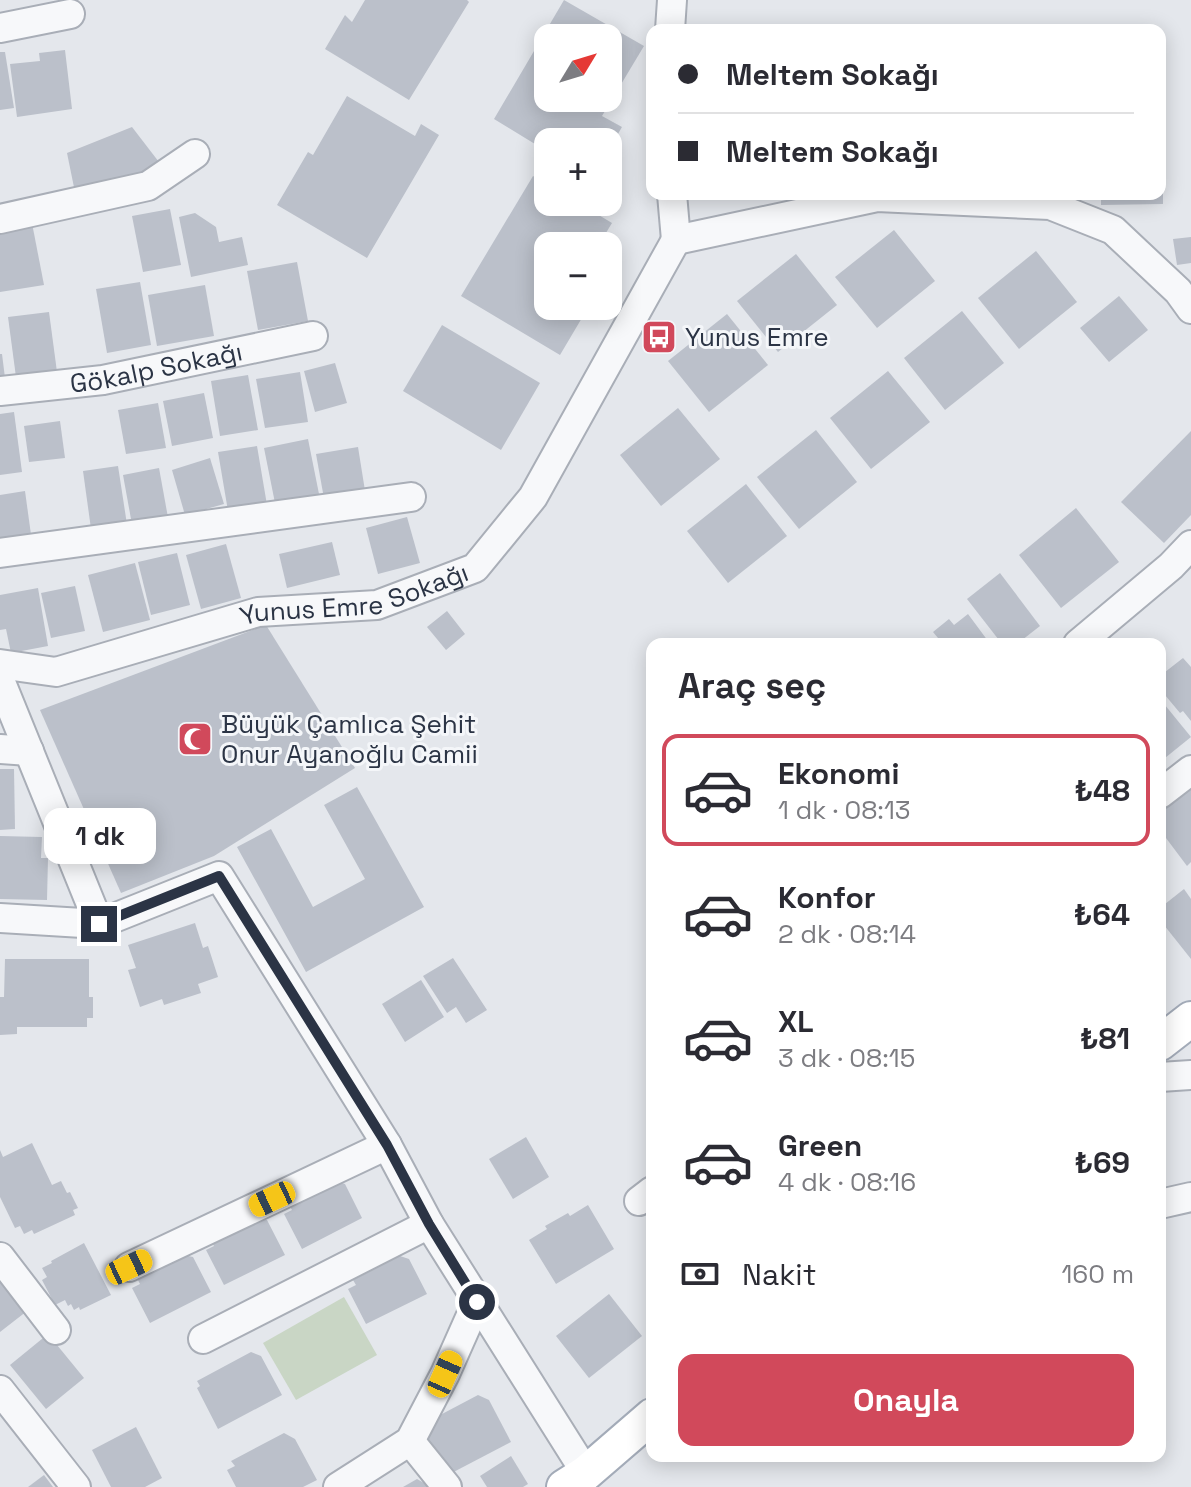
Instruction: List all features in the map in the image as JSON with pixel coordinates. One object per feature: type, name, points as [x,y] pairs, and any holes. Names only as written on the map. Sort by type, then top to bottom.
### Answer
[{"type":"main road","points":[[1166,1038],[1191,1019]]},
{"type":"main road","points":[[575,1480],[646,1421]]},
{"type":"street","points":[[670,24],[672,0]]},
{"type":"street","points":[[0,28],[73,5]]},
{"type":"street","points":[[0,219],[148,186],[195,154]]},
{"type":"street","points":[[673,200],[676,240],[863,200]]},
{"type":"street","points":[[942,200],[1050,205],[1113,230],[1187,297]]},
{"type":"street","name":"Yunus Emre Sokağı","points":[[0,664],[56,672],[258,612],[377,605],[475,568],[533,497],[676,240]]},
{"type":"street","name":"Gökalp Sokağı","points":[[0,391],[103,380],[313,336]]},
{"type":"street","points":[[0,553],[411,497]]},
{"type":"street","points":[[1085,638],[1171,566],[1191,545]]},
{"type":"street","points":[[0,680],[99,924]]},
{"type":"street","points":[[0,749],[29,751]]},
{"type":"street","points":[[1166,786],[1191,770]]},
{"type":"street","points":[[0,918],[99,924],[219,876],[387,1145],[575,1480]]},
{"type":"street","points":[[1166,1077],[1191,1075]]},
{"type":"street","points":[[129,1267],[387,1145]]},
{"type":"street","points":[[1166,1203],[1191,1197]]},
{"type":"street","points":[[203,1339],[429,1224]]},
{"type":"street","points":[[0,1257],[56,1330]]},
{"type":"street","points":[[338,1487],[410,1441],[445,1374],[477,1302]]},
{"type":"street","points":[[0,1390],[76,1487]]},
{"type":"street","points":[[410,1441],[447,1487]]},
{"type":"green space","points":[[344,1297],[377,1355],[296,1400],[263,1343]]},
{"type":"building","points":[[365,0],[469,2],[409,100],[325,49],[345,15],[352,22]]},
{"type":"building","points":[[564,0],[606,24],[550,24]]},
{"type":"building","points":[[622,33],[644,46],[622,83]]},
{"type":"building","points":[[65,50],[72,109],[17,117],[10,64],[40,61],[39,53]]},
{"type":"building","points":[[534,51],[534,112],[604,112],[602,116],[622,127],[534,128],[534,143],[494,119]]},
{"type":"building","points":[[0,52],[5,52],[14,108],[0,110]]},
{"type":"building","points":[[347,96],[415,136],[421,124],[439,135],[367,258],[277,205],[308,152],[313,155]]},
{"type":"building","points":[[132,127],[162,166],[113,190],[76,197],[67,153]]},
{"type":"building","points":[[533,176],[534,216],[600,216],[612,223],[607,232],[534,232],[534,320],[581,320],[560,355],[461,296]]},
{"type":"building","points":[[1101,200],[1163,200],[1163,204],[1101,205]]},
{"type":"building","points":[[170,209],[181,265],[143,272],[132,216]]},
{"type":"building","points":[[195,213],[216,227],[219,242],[242,237],[248,265],[191,277],[179,217]]},
{"type":"building","points":[[31,218],[44,285],[0,292],[0,223]]},
{"type":"building","points":[[894,230],[935,281],[877,328],[835,277]]},
{"type":"building","points":[[1191,237],[1191,263],[1177,265],[1173,239]]},
{"type":"building","points":[[1036,251],[1077,302],[1019,349],[978,298]]},
{"type":"building","points":[[796,254],[837,305],[778,352],[737,301]]},
{"type":"building","points":[[297,262],[308,321],[258,330],[247,271]]},
{"type":"building","points":[[140,282],[151,345],[107,353],[96,289]]},
{"type":"building","points":[[205,285],[214,336],[157,346],[148,295]]},
{"type":"building","points":[[1119,296],[1148,330],[1109,362],[1080,328]]},
{"type":"building","points":[[962,311],[1004,363],[945,410],[904,358]]},
{"type":"building","points":[[49,312],[57,372],[16,377],[8,317]]},
{"type":"building","points":[[727,314],[768,365],[709,412],[668,361]]},
{"type":"building","points":[[442,325],[540,383],[501,450],[403,391]]},
{"type":"building","points":[[0,354],[5,378],[0,379]]},
{"type":"building","points":[[335,363],[347,403],[315,412],[304,371]]},
{"type":"building","points":[[888,371],[930,422],[871,469],[830,418]]},
{"type":"building","points":[[300,372],[308,422],[265,428],[256,379]]},
{"type":"building","points":[[248,375],[258,430],[220,436],[211,381]]},
{"type":"building","points":[[204,393],[213,438],[172,446],[163,401]]},
{"type":"building","points":[[158,403],[166,448],[126,454],[118,410]]},
{"type":"building","points":[[678,408],[720,459],[661,506],[620,455]]},
{"type":"building","points":[[14,412],[22,472],[0,475],[0,414]]},
{"type":"building","points":[[60,421],[65,458],[29,462],[24,426]]},
{"type":"building","points":[[816,430],[857,482],[799,529],[757,477]]},
{"type":"building","points":[[1191,431],[1191,515],[1164,543],[1121,502]]},
{"type":"building","points":[[308,439],[320,499],[276,508],[264,448]]},
{"type":"building","points":[[257,446],[267,505],[228,511],[218,452]]},
{"type":"building","points":[[358,447],[366,497],[325,504],[316,454]]},
{"type":"building","points":[[210,458],[224,504],[185,515],[172,470]]},
{"type":"building","points":[[118,466],[128,531],[92,536],[83,471]]},
{"type":"building","points":[[159,468],[169,523],[133,530],[123,475]]},
{"type":"building","points":[[746,484],[787,536],[728,583],[687,531]]},
{"type":"building","points":[[25,491],[32,542],[0,545],[0,495]]},
{"type":"building","points":[[1076,508],[1119,562],[1061,608],[1019,555]]},
{"type":"building","points":[[407,517],[420,563],[378,574],[366,528]]},
{"type":"building","points":[[332,542],[340,575],[287,588],[279,554]]},
{"type":"building","points":[[226,544],[241,598],[201,609],[186,555]]},
{"type":"building","points":[[177,553],[190,605],[151,615],[138,562]]},
{"type":"building","points":[[135,563],[150,620],[103,632],[88,575]]},
{"type":"building","points":[[1000,573],[1040,626],[1025,638],[997,638],[967,599]]},
{"type":"building","points":[[75,586],[85,631],[51,638],[41,593]]},
{"type":"building","points":[[38,588],[48,646],[11,653],[6,629],[0,630],[0,595]]},
{"type":"building","points":[[447,611],[465,634],[446,650],[427,627]]},
{"type":"building","points":[[968,614],[986,638],[938,638],[933,632],[949,619],[954,625]]},
{"type":"building","name":"Büyük Çamlıca Şehit Onur Ayanoğlu Camii","points":[[266,625],[355,768],[214,856],[121,893],[40,710]]},
{"type":"building","points":[[1183,658],[1191,667],[1191,721],[1166,696],[1166,671]]},
{"type":"building","points":[[1166,706],[1191,737],[1166,757]]},
{"type":"building","points":[[0,769],[14,769],[15,829],[0,830]]},
{"type":"building","points":[[1191,782],[1191,862],[1187,866],[1166,838],[1166,801]]},
{"type":"building","points":[[357,787],[424,907],[306,972],[237,847],[271,829],[313,907],[365,879],[324,805]]},
{"type":"building","points":[[0,836],[42,837],[41,858],[48,858],[47,900],[0,899]]},
{"type":"building","points":[[1184,889],[1191,899],[1191,959],[1166,928],[1166,903]]},
{"type":"building","points":[[195,923],[203,948],[208,946],[218,977],[198,984],[201,993],[164,1005],[162,999],[140,1007],[128,970],[136,968],[128,945]]},
{"type":"building","points":[[453,958],[487,1010],[466,1023],[456,1007],[447,1013],[423,976]]},
{"type":"building","points":[[5,959],[89,959],[89,997],[93,997],[93,1018],[87,1018],[87,1027],[17,1027],[17,1034],[0,1035],[0,997],[4,997]]},
{"type":"building","points":[[421,980],[444,1017],[405,1042],[382,1004]]},
{"type":"building","points":[[526,1137],[549,1177],[513,1199],[489,1159]]},
{"type":"building","points":[[32,1143],[52,1185],[61,1181],[78,1208],[73,1210],[75,1215],[34,1234],[32,1230],[24,1234],[20,1226],[15,1228],[0,1197],[0,1150],[3,1157]]},
{"type":"building","points":[[336,1181],[345,1184],[362,1218],[302,1249],[284,1214],[292,1210],[289,1205]]},
{"type":"building","points":[[588,1205],[614,1249],[556,1284],[529,1240],[547,1229],[545,1226]]},
{"type":"building","points":[[258,1217],[267,1220],[285,1255],[224,1285],[206,1250],[214,1246],[211,1241]]},
{"type":"building","points":[[84,1243],[111,1295],[80,1310],[79,1307],[74,1310],[71,1304],[68,1306],[65,1300],[55,1305],[42,1280],[47,1277],[42,1268]]},
{"type":"building","points":[[184,1255],[193,1257],[211,1292],[150,1323],[132,1288],[140,1284],[137,1278]]},
{"type":"building","points":[[400,1256],[409,1259],[427,1294],[366,1324],[348,1289],[356,1285],[353,1280]]},
{"type":"building","points":[[0,1278],[27,1311],[0,1332]]},
{"type":"building","points":[[609,1294],[642,1336],[589,1378],[556,1336]]},
{"type":"building","points":[[48,1334],[84,1378],[46,1409],[10,1365]]},
{"type":"building","points":[[251,1352],[261,1356],[282,1395],[218,1429],[197,1388],[200,1386],[197,1381]]},
{"type":"building","points":[[478,1395],[489,1400],[511,1442],[444,1477],[421,1432],[425,1423]]},
{"type":"building","points":[[136,1427],[162,1478],[145,1487],[111,1487],[92,1450]]},
{"type":"building","points":[[284,1433],[295,1439],[317,1480],[303,1487],[236,1487],[227,1470],[235,1466],[231,1461]]},
{"type":"building","points":[[511,1456],[528,1484],[523,1487],[487,1487],[480,1476]]},
{"type":"building","points":[[44,1475],[53,1487],[28,1487]]},
{"type":"building","points":[[417,1479],[431,1487],[403,1487]]},
{"type":"place","name":"Yunus Emre","points":[[659,337]]},
{"type":"place","name":"Büyük Çamlıca Şehit Onur Ayanoğlu Camii","points":[[195,739]]},
{"type":"route","points":[[99,924],[219,876],[387,1145],[429,1224],[477,1302]]}]
